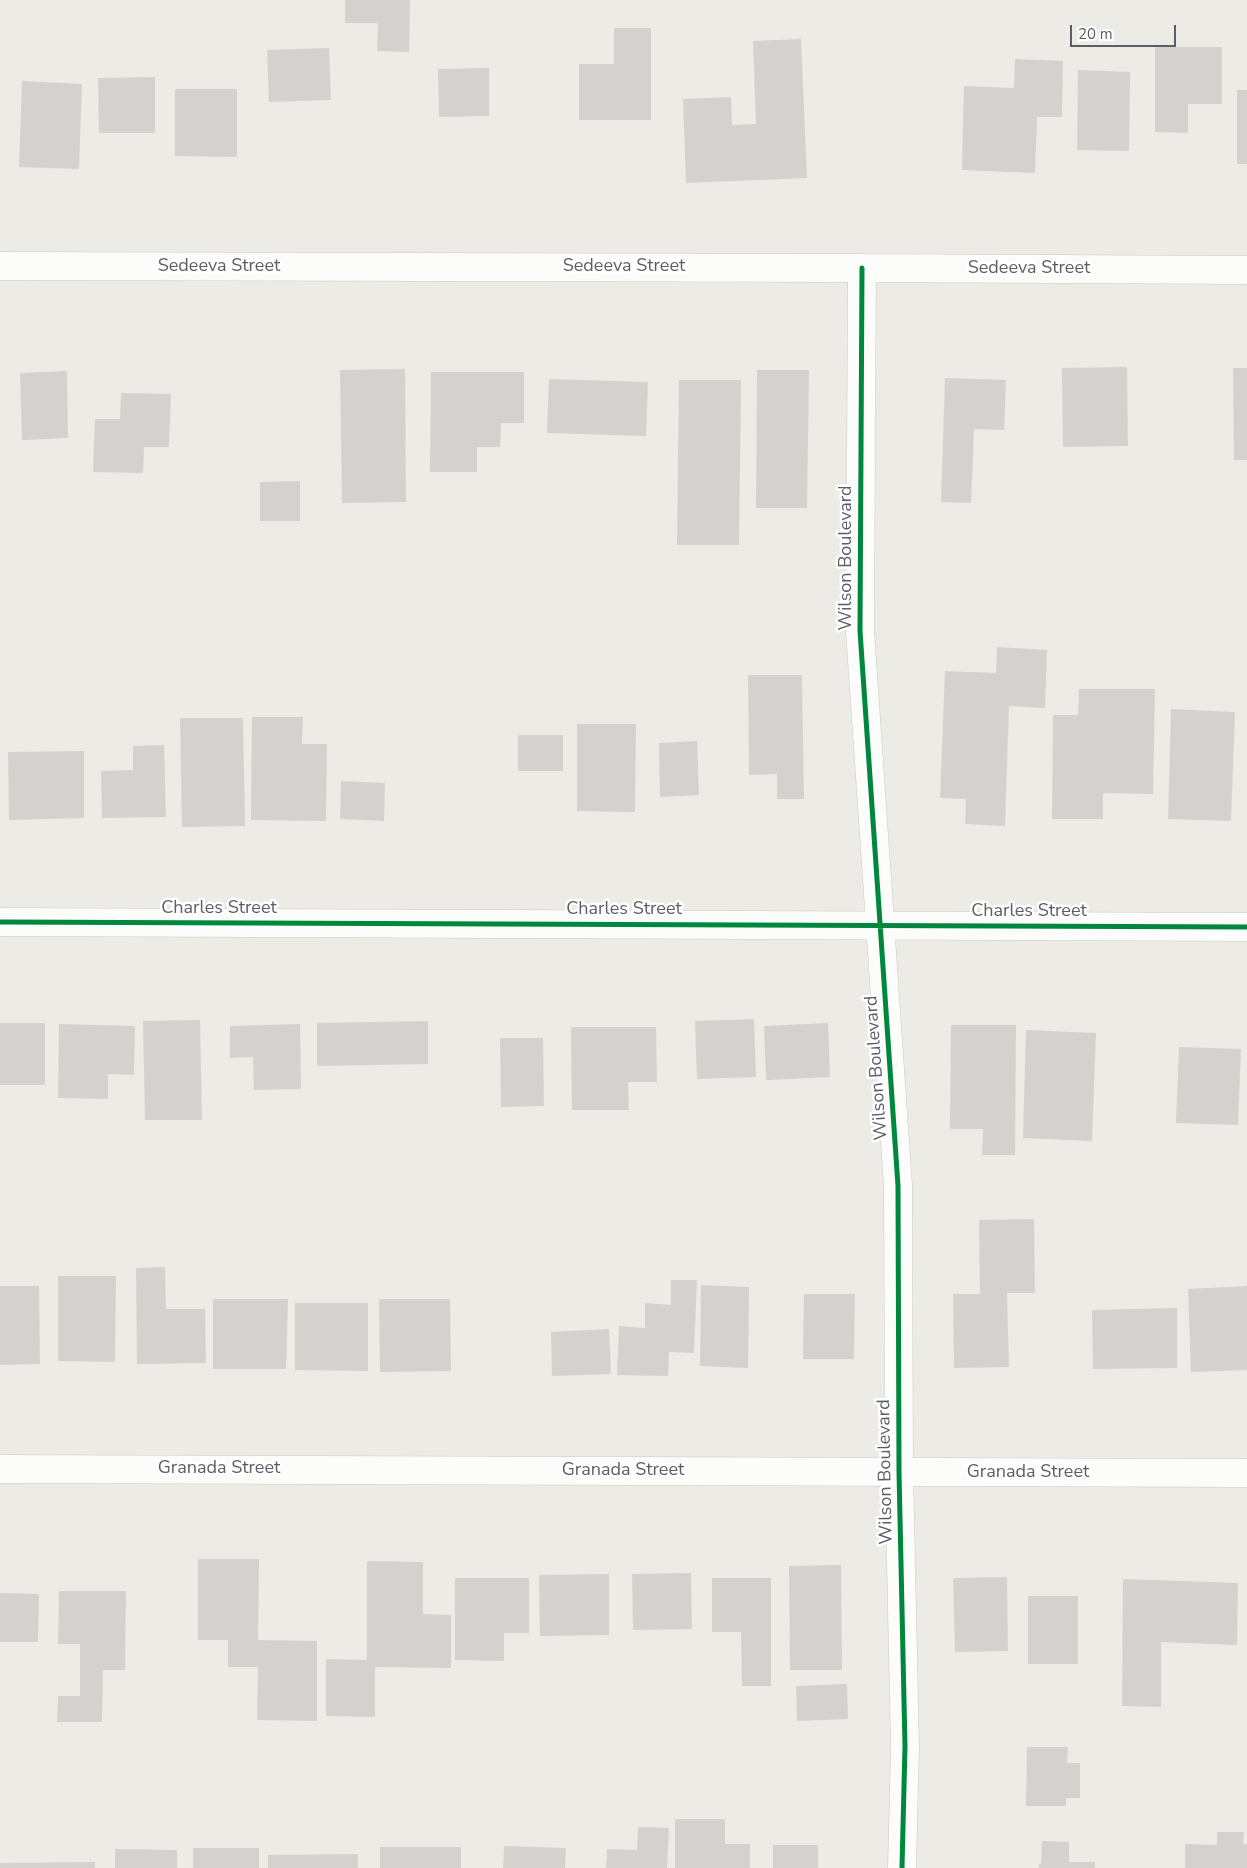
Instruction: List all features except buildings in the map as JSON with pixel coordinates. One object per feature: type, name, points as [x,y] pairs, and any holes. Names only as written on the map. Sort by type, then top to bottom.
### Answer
[{"type":"street","name":"Sedeeva Street","points":[[0,266],[1247,270]]},
{"type":"street","name":"Wilson Boulevard","points":[[862,268],[860,631],[898,1186],[899,1472],[905,1746],[902,1868]]},
{"type":"street","name":"Charles Street","points":[[0,922],[1247,926]]},
{"type":"street","name":"Granada Street","points":[[0,1468],[1247,1473]]},
{"type":"cycle path","points":[[862,268],[860,631],[898,1186],[899,1472],[905,1746],[902,1868]]},
{"type":"cycle path","points":[[0,922],[1247,927]]}]
